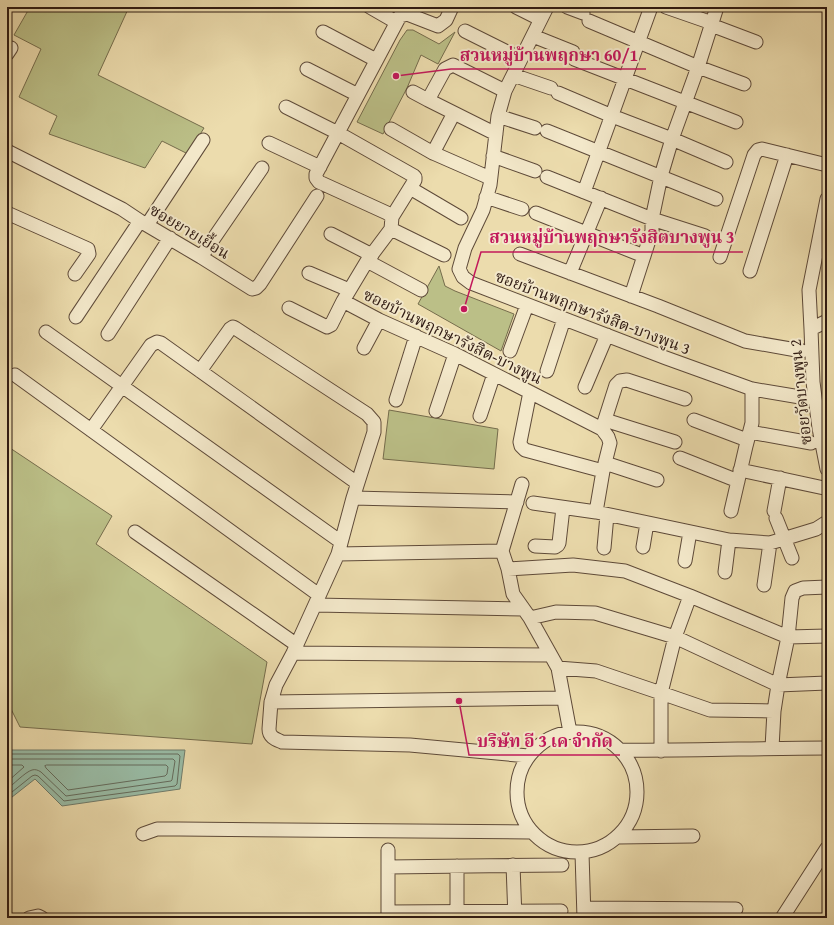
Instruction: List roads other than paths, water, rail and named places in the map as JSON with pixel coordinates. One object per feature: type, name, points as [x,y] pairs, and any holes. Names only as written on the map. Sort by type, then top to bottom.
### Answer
[{"type":"street","points":[[370,7],[396,22]]},
{"type":"street","points":[[444,255],[392,223],[387,213],[319,182],[316,178],[316,174],[400,16],[407,14],[438,26],[446,20],[452,7]]},
{"type":"street","points":[[516,7],[540,19]]},
{"type":"street","name":"ซอยบ้านพฤกษารังสิต-บางพูน 3","points":[[547,7],[505,91],[498,116],[486,197],[483,210],[465,248],[460,269],[463,277],[471,283],[527,305],[752,389],[806,398]]},
{"type":"street","points":[[567,7],[638,42],[744,84]]},
{"type":"street","points":[[584,192],[650,7]]},
{"type":"street","points":[[666,7],[756,42]]},
{"type":"street","points":[[631,296],[652,231],[652,219],[672,139],[698,67],[717,7]]},
{"type":"street","points":[[465,31],[521,59]]},
{"type":"street","points":[[323,32],[376,60]]},
{"type":"street","points":[[533,36],[625,79],[736,122]]},
{"type":"street","points":[[428,100],[445,69],[452,65],[505,91]]},
{"type":"street","points":[[307,69],[358,95]]},
{"type":"street","points":[[513,75],[554,90],[612,116],[726,162]]},
{"type":"street","points":[[413,92],[496,134]]},
{"type":"street","points":[[286,107],[338,133],[414,176],[415,180],[410,188],[461,218]]},
{"type":"street","points":[[433,153],[454,113]]},
{"type":"street","points":[[498,116],[541,130],[598,153],[662,176],[716,199]]},
{"type":"street","points":[[391,130],[433,153],[490,178]]},
{"type":"street","points":[[76,316],[203,140]]},
{"type":"street","points":[[269,143],[320,167]]},
{"type":"street","points":[[720,257],[754,155],[758,150],[762,149],[827,165]]},
{"type":"street","name":"ซอยยายเยื้อน","points":[[7,150],[122,209],[252,289],[256,288],[260,284],[317,196]]},
{"type":"street","points":[[750,271],[787,155]]},
{"type":"street","points":[[493,156],[535,171]]},
{"type":"street","points":[[201,257],[262,168]]},
{"type":"street","points":[[547,177],[652,219],[705,236]]},
{"type":"street","name":"ซอยบ้านพฤกษารังสิต-บางพูน","points":[[410,188],[392,223],[346,296],[379,320],[455,354],[530,392],[604,424],[674,442]]},
{"type":"street","points":[[486,197],[522,210]]},
{"type":"street","points":[[570,273],[601,198]]},
{"type":"street","points":[[811,329],[809,290],[827,199]]},
{"type":"street","points":[[7,213],[88,249],[89,254],[75,274]]},
{"type":"street","points":[[536,213],[644,256]]},
{"type":"street","points":[[331,234],[421,290]]},
{"type":"street","points":[[108,334],[170,238]]},
{"type":"street","points":[[520,254],[745,341],[802,351]]},
{"type":"street","points":[[289,308],[327,327],[331,325],[346,296],[309,273]]},
{"type":"street","points":[[510,351],[527,305]]},
{"type":"street","points":[[547,371],[564,319]]},
{"type":"street","points":[[364,348],[379,320]]},
{"type":"street","name":"ซอยวัดบางพูน 2","points":[[827,321],[811,329],[813,382],[818,428],[827,469]]},
{"type":"street","points":[[200,372],[230,329],[233,327],[367,414],[374,422],[374,432],[357,483],[339,548],[295,649],[276,685],[272,702],[269,733],[271,737],[282,742],[410,746],[528,756]]},
{"type":"street","points":[[46,332],[122,386],[339,548],[502,551]]},
{"type":"street","points":[[585,388],[607,335]]},
{"type":"street","points":[[396,400],[416,336]]},
{"type":"street","points":[[91,430],[152,345],[157,342],[357,483]]},
{"type":"street","points":[[436,410],[455,354]]},
{"type":"street","points":[[480,416],[494,374]]},
{"type":"street","points":[[15,375],[91,430],[317,600],[527,614],[556,612],[595,613],[675,637],[778,684],[827,683]]},
{"type":"street","points":[[604,548],[601,513],[604,467],[610,443],[604,424],[616,385],[620,381],[627,380],[685,399]]},
{"type":"street","points":[[731,511],[752,423],[752,389]]},
{"type":"street","points":[[530,392],[520,442],[521,446],[525,450],[656,480]]},
{"type":"street","points":[[694,420],[749,436],[812,443]]},
{"type":"street","points":[[680,458],[739,476],[780,478],[824,488]]},
{"type":"street","points":[[780,478],[774,514],[792,558]]},
{"type":"street","points":[[522,484],[502,551],[508,569],[513,594],[527,614],[558,668],[570,732]]},
{"type":"street","points":[[353,498],[517,502]]},
{"type":"street","points":[[533,503],[601,513],[729,540],[770,543],[816,529],[827,522]]},
{"type":"street","points":[[535,546],[555,547],[558,545],[563,508]]},
{"type":"street","points":[[643,547],[647,523]]},
{"type":"street","points":[[135,532],[295,649],[550,655]]},
{"type":"street","points":[[685,561],[690,532]]},
{"type":"street","points":[[725,572],[729,540]]},
{"type":"street","points":[[764,585],[770,543]]},
{"type":"street","points":[[508,569],[573,565],[625,571],[690,596],[788,637],[827,636]]},
{"type":"street","points":[[772,748],[774,711],[788,637],[792,598],[795,591],[803,588],[827,587]]},
{"type":"street","points":[[661,751],[661,693],[675,637],[690,596]]},
{"type":"street","points":[[558,668],[596,671],[710,710],[774,711]]},
{"type":"street","points":[[272,702],[564,698]]},
{"type":"street","points":[[570,732],[588,733],[605,739],[620,750],[631,766],[637,784],[636,804],[630,822],[618,837],[602,848],[582,853],[563,852],[545,844],[531,832],[520,814],[516,794],[519,774],[528,756],[540,744],[554,736],[570,732]]},
{"type":"street","points":[[620,750],[661,751],[827,748]]},
{"type":"street","points":[[143,834],[157,830],[179,829],[531,832]]},
{"type":"street","points":[[618,837],[693,836]]},
{"type":"street","points":[[782,918],[827,848]]},
{"type":"street","points":[[388,850],[388,915],[515,915],[561,911]]},
{"type":"street","points":[[582,853],[584,913],[736,909]]},
{"type":"street","points":[[513,865],[515,915]]},
{"type":"street","points":[[388,867],[562,865]]},
{"type":"street","points":[[457,866],[457,915]]},
{"type":"street","points":[[29,918],[38,916],[42,918]]},
{"type":"water","points":[[7,750],[185,750],[180,789],[62,806],[35,779],[7,801]]},
{"type":"place","name":"สวนหมู่บ้านพฤกษา 60/1","points":[[396,76]]},
{"type":"place","name":"สวนหมู่บ้านพฤกษารังสิตบางพูน 3","points":[[464,309]]},
{"type":"place","name":"บริษัท อี 3 เค จำกัด","points":[[459,701]]}]
